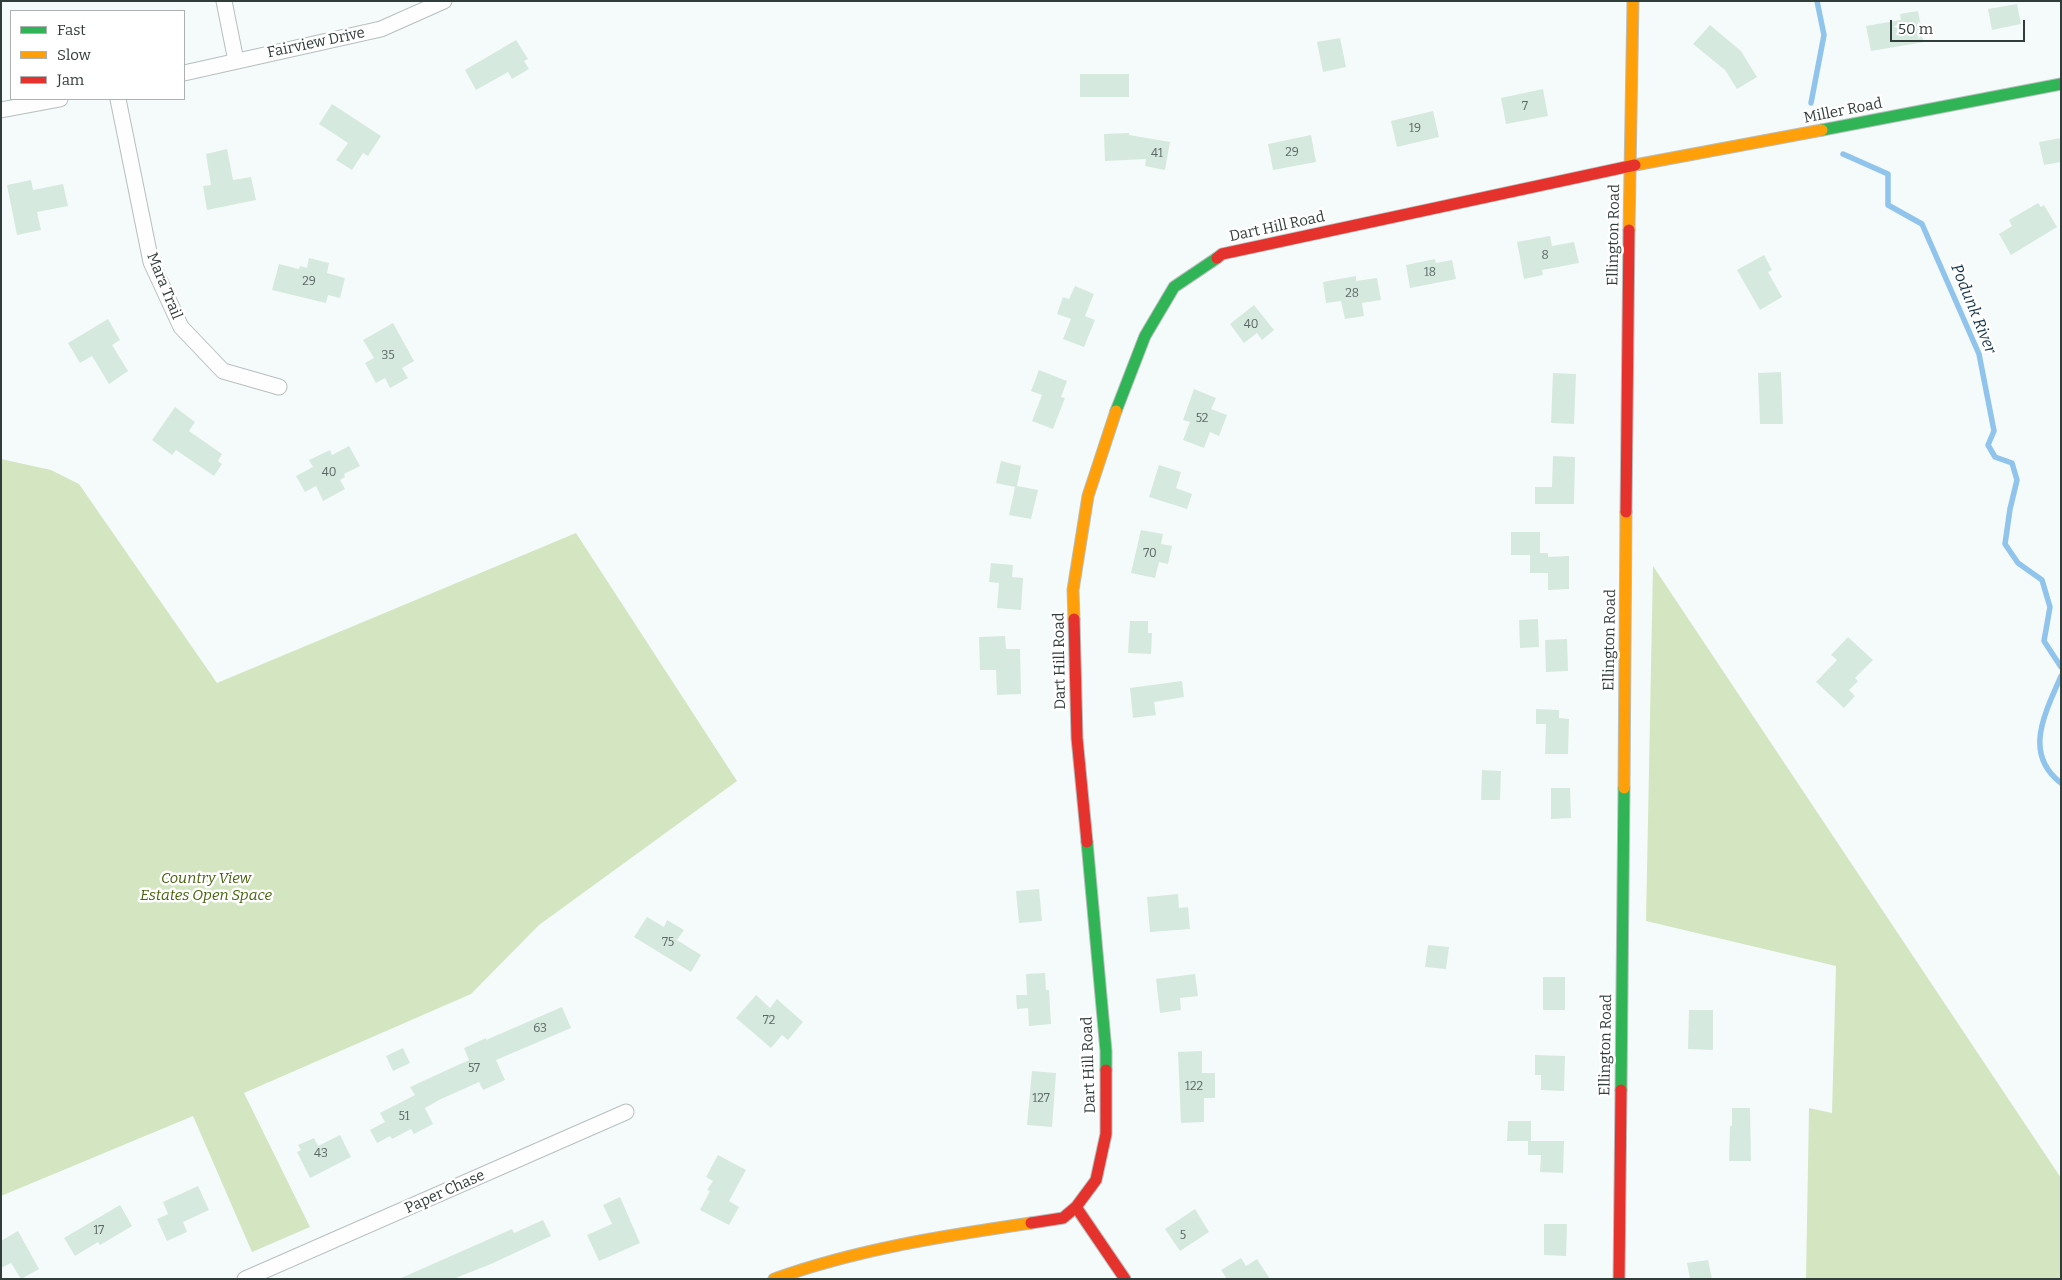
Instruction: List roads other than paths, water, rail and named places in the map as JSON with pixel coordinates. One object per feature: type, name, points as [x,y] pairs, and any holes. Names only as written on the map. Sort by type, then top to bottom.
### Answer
[{"type":"street","points":[[224,1],[236,60]]},
{"type":"street","name":"Fairview Drive","points":[[185,72],[381,30],[444,1]]},
{"type":"street","name":"Ellington Road","points":[[1619,1279],[1628,263],[1633,1]]},
{"type":"street","name":"Miller Road","points":[[1631,167],[2061,84]]},
{"type":"street","points":[[1,110],[55,100]]},
{"type":"street","name":"Mara Trail","points":[[118,100],[151,262],[180,327],[223,371],[278,387]]},
{"type":"street","name":"Dart Hill Road","points":[[774,1279],[843,1257],[926,1239],[1063,1218],[1076,1207],[1096,1180],[1106,1134],[1106,1060],[1077,738],[1074,590],[1088,496],[1117,409],[1145,336],[1174,287],[1222,254],[1600,172],[1631,167]]},
{"type":"street","name":"Paper Chase","points":[[245,1279],[266,1275],[626,1112]]},
{"type":"street","points":[[1076,1207],[1125,1279]]},
{"type":"waterway","name":"Podunk River","points":[[1811,103],[1824,35],[1817,1]]},
{"type":"waterway","name":"Podunk River","points":[[1843,154],[1888,174],[1888,205],[1922,224],[1979,354],[1994,431],[1988,445],[1995,457],[2012,463],[2017,480],[2010,509],[2005,544],[2018,563],[2042,580],[2050,607],[2044,641],[2061,667]]},
{"type":"waterway","name":"Podunk River","points":[[2061,676],[2044,718],[2040,745],[2042,759],[2049,771],[2061,783]]},
{"type":"park label","name":"Country View Estates Open Space","points":[[206,888]]}]
